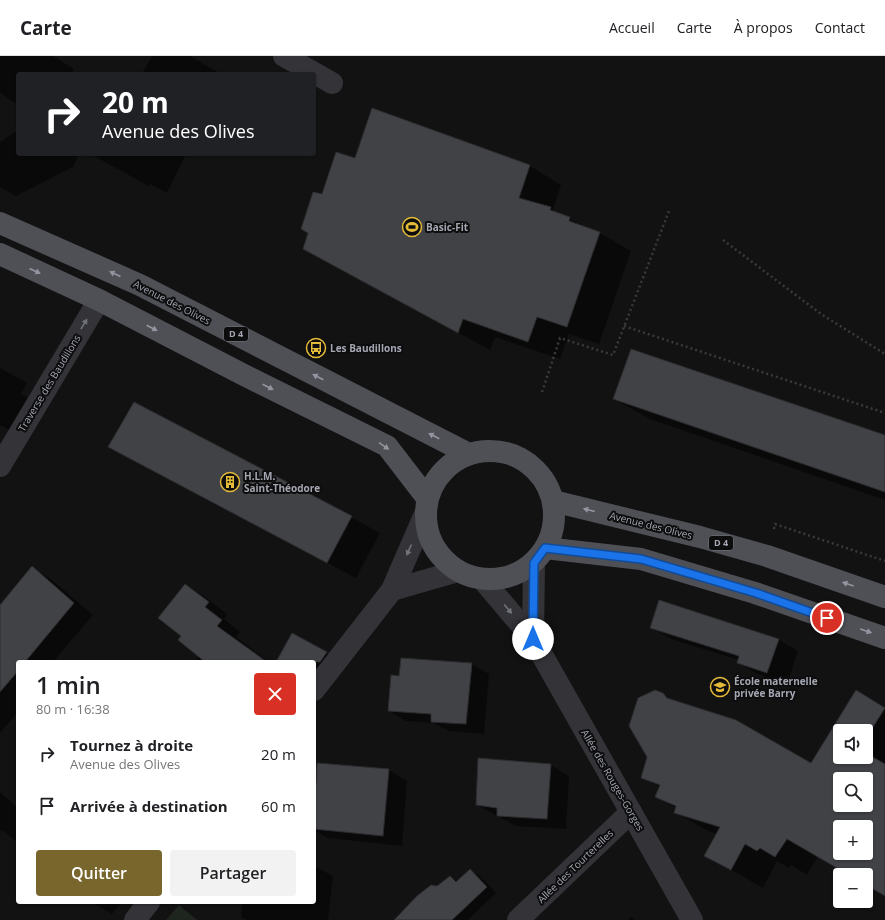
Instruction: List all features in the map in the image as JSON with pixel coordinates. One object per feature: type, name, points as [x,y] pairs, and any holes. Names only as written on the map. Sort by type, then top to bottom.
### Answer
[{"type":"main road","name":"Avenue des Olives","points":[[0,223],[140,285],[469,454]]},
{"type":"main road","points":[[0,254],[99,300],[244,375],[387,446],[426,506]]},
{"type":"main road","points":[[495,451],[521,459],[542,477],[553,501],[554,523],[540,556],[518,573],[501,579],[482,579],[458,572],[441,557],[429,537],[426,506],[436,480],[450,464],[469,454],[495,451]]},
{"type":"main road","name":"Avenue des Olives","points":[[553,501],[700,537],[768,556],[885,597]]},
{"type":"main road","points":[[540,556],[641,559],[756,593],[885,638]]},
{"type":"street","points":[[284,56],[312,72]]},
{"type":"street","points":[[316,74],[332,83]]},
{"type":"street","name":"Traverse des Baudillons","points":[[0,466],[99,300]]},
{"type":"street","points":[[316,687],[392,590],[426,506]]},
{"type":"street","points":[[533,639],[540,556]]},
{"type":"street","points":[[392,590],[458,572]]},
{"type":"street","name":"Allée des Rouges-Gorges","points":[[482,579],[533,639],[692,920]]},
{"type":"street","name":"Allée des Tourterelles","points":[[518,920],[631,812]]},
{"type":"street","points":[[135,920],[147,904]]},
{"type":"path","points":[[542,392],[560,338],[613,355],[669,211]]},
{"type":"path","points":[[723,240],[821,314],[885,354]]},
{"type":"path","points":[[624,326],[885,412]]},
{"type":"shaded area","points":[[179,905],[197,920],[166,920]]},
{"type":"building","points":[[372,108],[530,165],[519,198],[551,207],[550,210],[570,217],[569,221],[600,232],[567,327],[537,317],[528,342],[463,319],[458,333],[303,249],[308,233],[301,229],[313,192],[322,194],[336,152],[355,158]]},
{"type":"building","points":[[631,349],[885,435],[885,492],[613,399]]},
{"type":"building","name":"H.L.M. Saint-Théodore","points":[[134,402],[352,516],[327,563],[108,447]]},
{"type":"building","points":[[32,566],[74,603],[27,660],[16,660],[16,673],[0,692],[0,605]]},
{"type":"building","points":[[185,584],[209,602],[205,607],[222,620],[217,626],[264,660],[203,660],[178,640],[181,636],[158,618]]},
{"type":"building","points":[[659,600],[779,639],[767,673],[737,663],[739,656],[650,628]]},
{"type":"building","points":[[292,633],[327,652],[320,662],[316,662],[316,660],[277,660]]},
{"type":"building","points":[[401,658],[472,663],[466,724],[431,722],[431,714],[388,711],[391,675],[399,676]]},
{"type":"building","points":[[655,690],[663,693],[667,698],[736,720],[811,763],[833,727],[833,764],[873,764],[873,757],[885,764],[885,896],[873,889],[873,868],[837,868],[787,839],[775,857],[760,848],[757,851],[745,844],[731,870],[704,856],[720,827],[674,813],[676,806],[655,797],[660,785],[641,778],[647,757],[629,726],[638,698]]},
{"type":"building","points":[[856,690],[885,708],[873,727],[873,724],[835,724]]},
{"type":"building","points":[[478,758],[551,764],[547,819],[497,816],[497,808],[476,805]]},
{"type":"building","points":[[317,763],[389,769],[383,836],[316,829]]},
{"type":"building","points":[[470,869],[487,887],[452,920],[394,920],[417,896],[431,885],[437,886],[450,876],[456,882]]},
{"type":"place","name":"Basic-Fit","points":[[412,227]]},
{"type":"place","name":"Les Baudillons","points":[[316,348]]},
{"type":"place","name":"H.L.M. Saint-Théodore","points":[[230,482]]},
{"type":"place","name":"École maternelle privée Barry","points":[[720,687]]},
{"type":"route","points":[[533,639],[534,563],[545,548],[641,559],[756,593],[827,618]]}]
